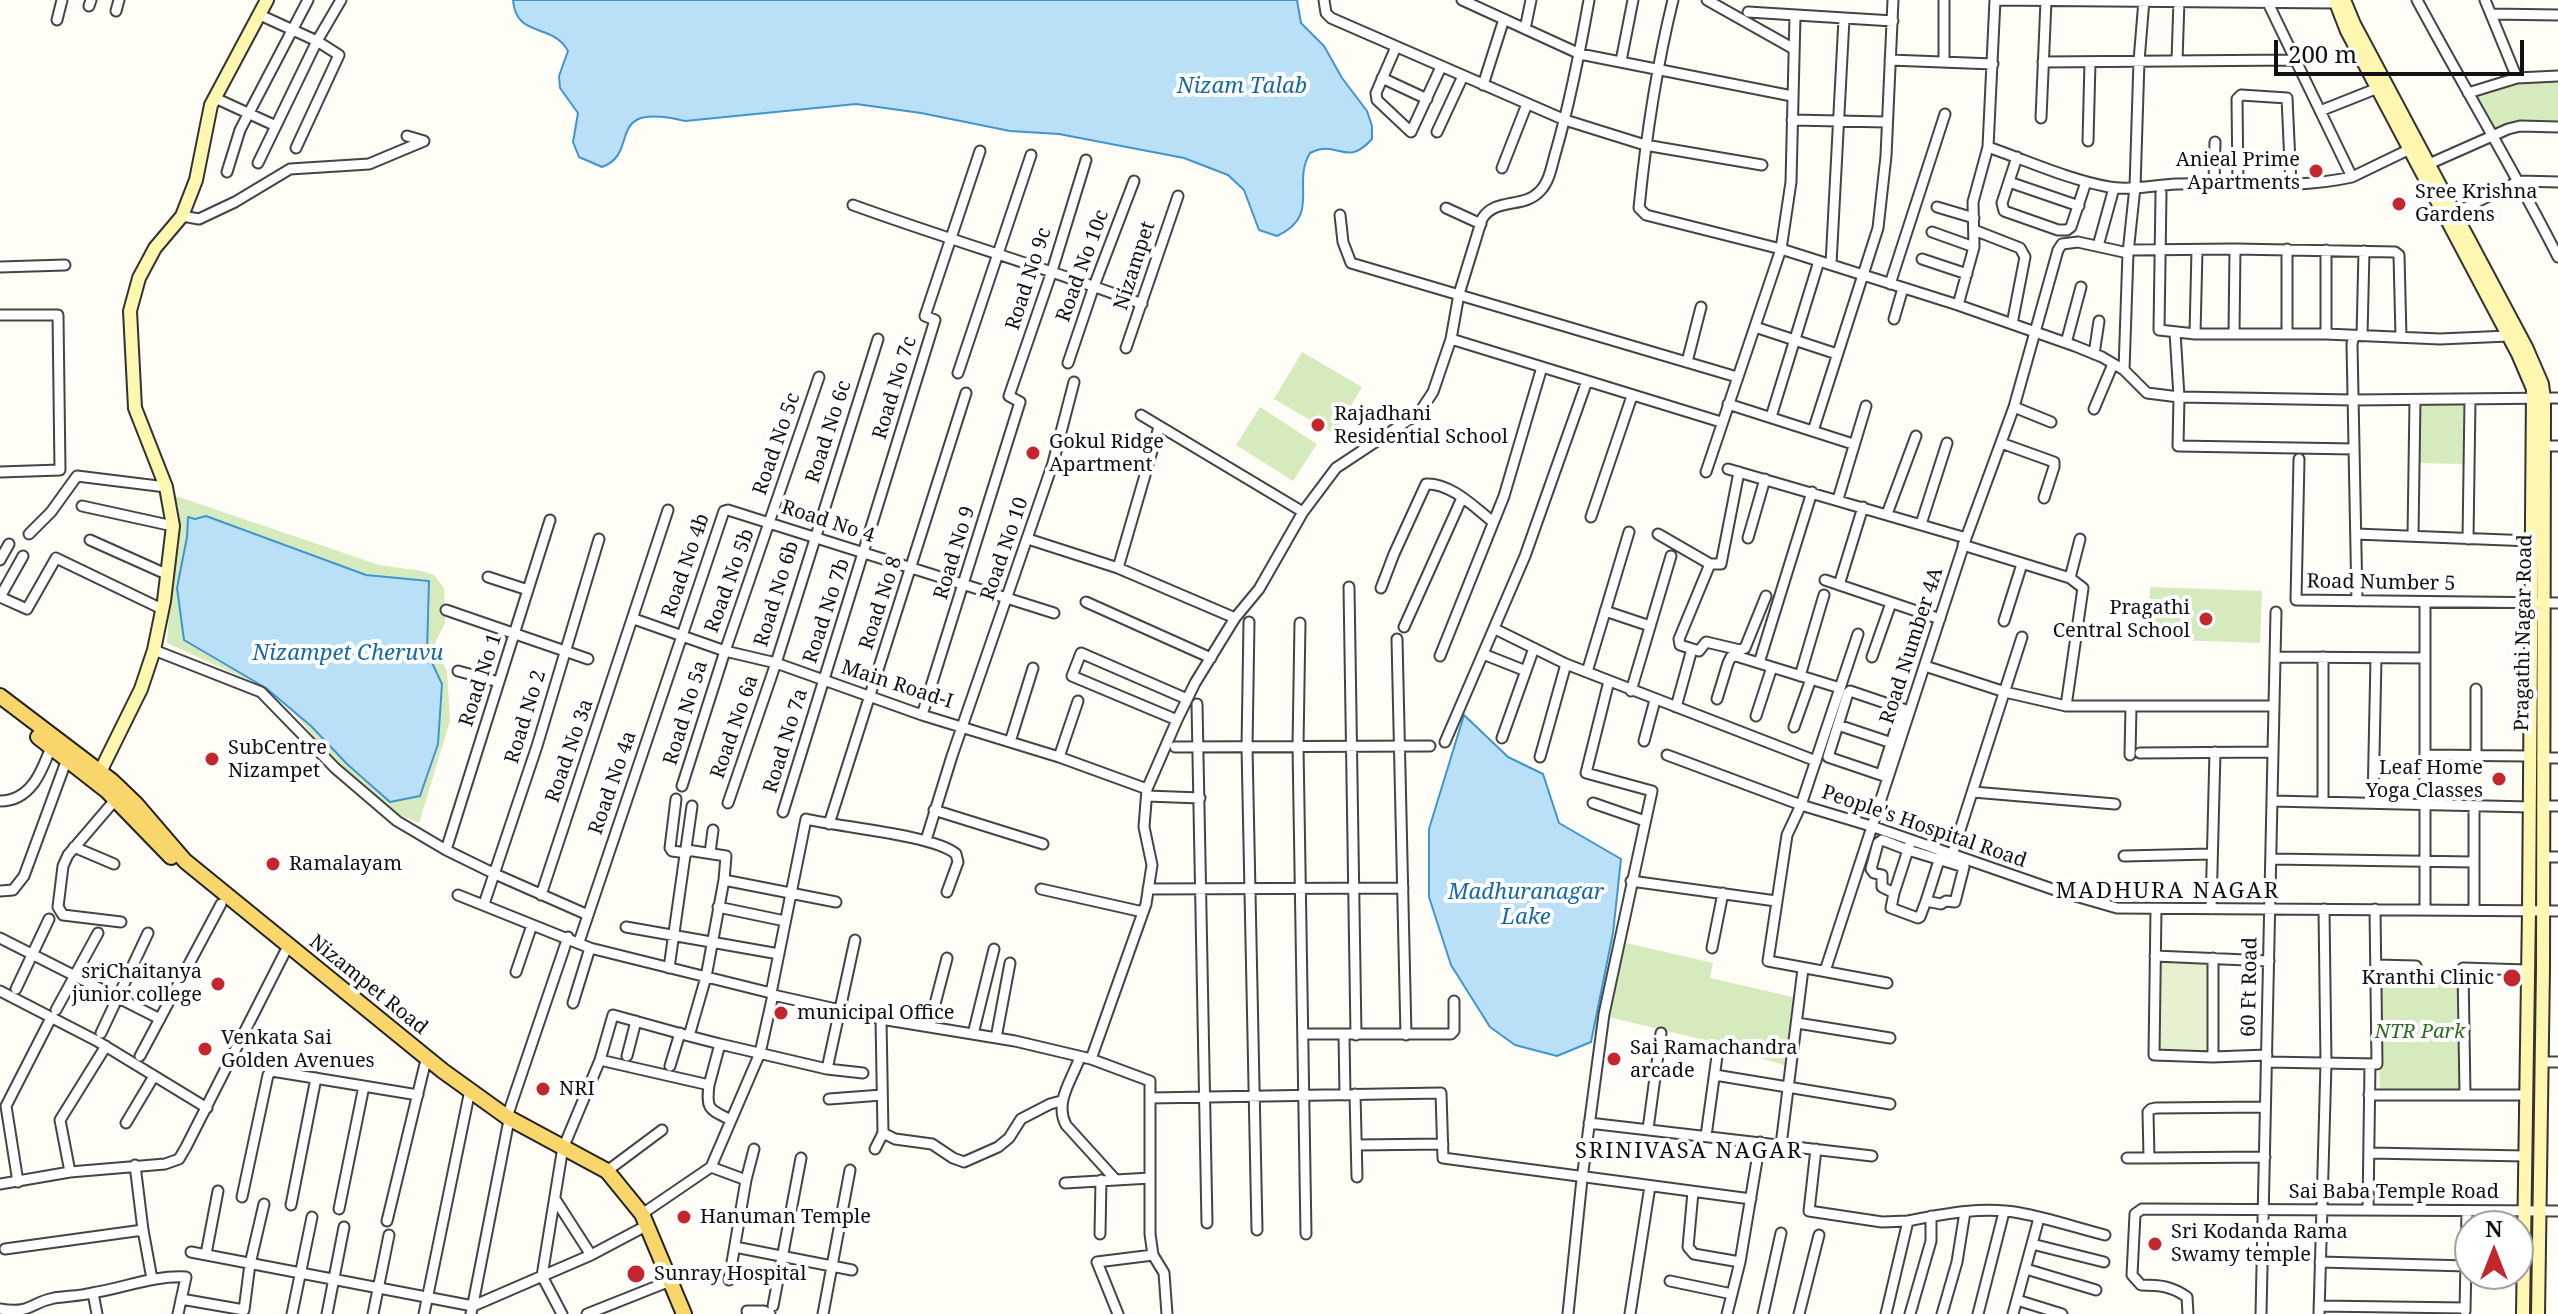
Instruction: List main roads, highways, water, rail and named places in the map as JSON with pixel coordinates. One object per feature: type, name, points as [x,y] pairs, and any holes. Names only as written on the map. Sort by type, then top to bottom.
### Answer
[{"type":"main road","points":[[100,772],[141,689],[154,650],[173,526],[166,487],[135,408],[130,311],[144,268],[155,248],[182,216],[196,180],[215,98],[267,0]]},
{"type":"main road","name":"Pragathi Nagar Road","points":[[2338,1],[2338,14],[2530,380],[2545,399],[2531,541],[2545,603]]},
{"type":"main road","name":"Pragathi Nagar Road","points":[[2338,1],[2354,24],[2526,347],[2545,399],[2552,446],[2535,757],[2536,910],[2542,1062],[2538,1314]]},
{"type":"main road","name":"Nizampet Road","points":[[0,696],[100,772],[221,904],[508,1121]]},
{"type":"main road","name":"Nizampet Road","points":[[0,708],[139,817],[185,861],[425,1064],[508,1121],[607,1171],[642,1221],[684,1314]]},
{"type":"main road","name":"Pragathi Nagar Road","points":[[2523,1314],[2527,970],[2542,857],[2536,806]]},
{"type":"main road","name":"Nizampet Road","points":[[563,1150],[601,1176],[642,1221],[677,1314]]},
{"type":"water","name":"Nizam Talab","points":[[513,0],[1297,0],[1301,23],[1324,46],[1342,78],[1367,111],[1372,139],[1355,152],[1320,149],[1310,153],[1303,176],[1302,209],[1291,228],[1277,236],[1259,230],[1244,190],[1228,175],[1184,158],[1059,134],[1010,131],[856,104],[685,121],[642,118],[632,123],[614,160],[602,167],[579,157],[573,142],[578,113],[560,88],[559,76],[568,51],[553,36],[521,20]]},
{"type":"water","name":"Nizampet Cheruvu","points":[[206,516],[366,575],[429,581],[427,652],[442,684],[438,744],[420,796],[390,802],[347,764],[311,726],[266,688],[184,640],[177,588],[188,517]]},
{"type":"water","name":"Madhuranagar Lake","points":[[1464,715],[1508,757],[1543,774],[1559,823],[1621,859],[1613,933],[1591,1042],[1557,1056],[1515,1045],[1490,1027],[1451,965],[1429,897],[1429,829]]},
{"type":"place","name":"Anieal Prime Apartments","points":[[2316,171]]},
{"type":"place","name":"Sree Krishna Gardens","points":[[2399,204]]},
{"type":"place","name":"Rajadhani Residential School","points":[[1318,425]]},
{"type":"place","name":"Gokul Ridge Apartment","points":[[1033,453]]},
{"type":"place","name":"Pragathi Central School","points":[[2206,619]]},
{"type":"place","name":"SubCentre Nizampet","points":[[212,759]]},
{"type":"place","name":"Leaf Home Yoga Classes","points":[[2499,779]]},
{"type":"place","name":"Ramalayam","points":[[273,864]]},
{"type":"place","name":"Kranthi Clinic","points":[[2512,978]]},
{"type":"place","name":"sriChaitanya junior college","points":[[218,984]]},
{"type":"place","name":"municipal Office","points":[[781,1013]]},
{"type":"place","name":"Venkata Sai Golden Avenues","points":[[205,1049]]},
{"type":"place","name":"Sai Ramachandra arcade","points":[[1614,1059]]},
{"type":"place","name":"NRI","points":[[543,1089]]},
{"type":"place","name":"Hanuman Temple","points":[[684,1217]]},
{"type":"place","name":"Sri Kodanda Rama Swamy temple","points":[[2155,1244]]},
{"type":"place","name":"Sunray Hospital","points":[[636,1274]]},
{"type":"district","name":"MADHURA NAGAR","points":[[2168,892]]},
{"type":"district","name":"SRINIVASA NAGAR","points":[[1689,1152]]},
{"type":"park label","name":"NTR Park","points":[[2420,1032]]}]
